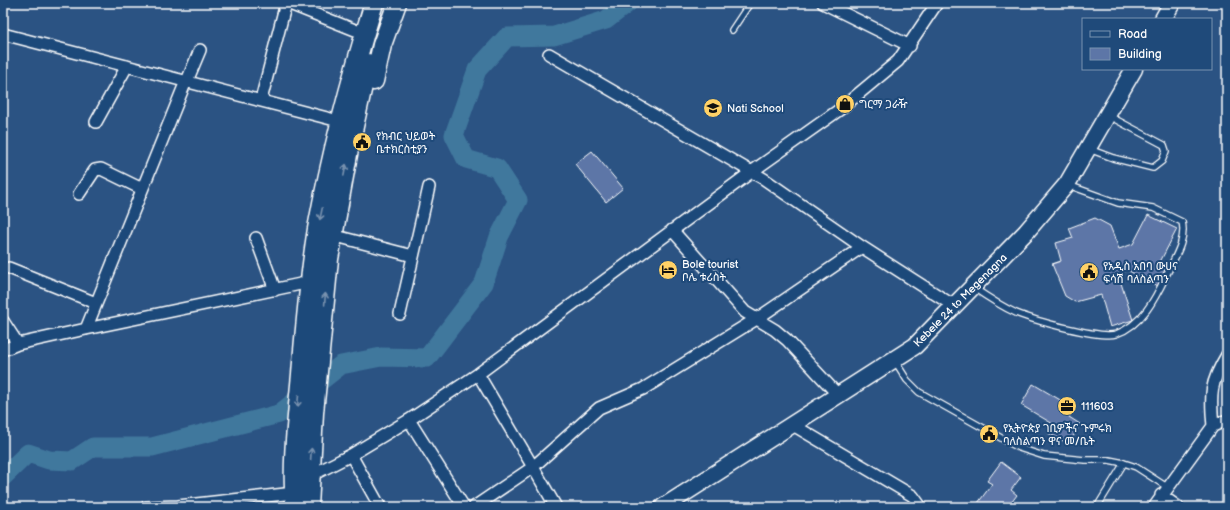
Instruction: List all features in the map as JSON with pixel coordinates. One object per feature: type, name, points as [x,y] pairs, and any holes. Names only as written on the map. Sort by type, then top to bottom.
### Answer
[{"type":"main road","points":[[342,148],[331,119],[355,30],[364,3]]},
{"type":"main road","points":[[309,507],[314,413],[342,148],[356,62],[374,3]]},
{"type":"main road","points":[[295,500],[296,425],[310,282],[317,229],[387,3]]},
{"type":"main road","points":[[342,148],[363,123],[382,45],[397,3]]},
{"type":"main road","points":[[1164,18],[1172,3]]},
{"type":"main road","name":"Kebele 24 to Megenagna","points":[[663,507],[895,361],[915,346],[1026,232],[1066,184],[1133,70]]},
{"type":"main road","points":[[301,372],[318,373]]},
{"type":"street","points":[[261,100],[287,3],[355,30]]},
{"type":"street","points":[[823,3],[910,46]]},
{"type":"street","points":[[310,476],[351,455],[409,420],[478,374],[672,230],[839,110],[889,70],[910,46],[937,3]]},
{"type":"street","points":[[3,34],[331,119]]},
{"type":"street","points":[[86,329],[200,50]]},
{"type":"street","points":[[549,54],[750,173],[764,179],[862,247],[954,306]]},
{"type":"street","points":[[96,122],[127,66]]},
{"type":"street","points":[[80,194],[95,170],[100,169],[142,189]]},
{"type":"street","points":[[400,314],[429,187]]},
{"type":"street","points":[[672,230],[745,312],[758,318],[787,340],[840,396]]},
{"type":"street","points":[[332,235],[413,256]]},
{"type":"street","points":[[256,238],[275,290]]},
{"type":"street","points":[[474,507],[533,467],[599,408],[643,389],[758,318],[862,247]]},
{"type":"street","points":[[9,268],[96,303]]},
{"type":"street","points":[[3,350],[18,344],[310,282]]},
{"type":"street","points":[[3,321],[18,344]]},
{"type":"street","points":[[1213,426],[1212,384],[1227,355]]},
{"type":"street","points":[[478,374],[556,507]]},
{"type":"street","points":[[409,420],[464,507]]},
{"type":"street","points":[[1154,507],[1164,491],[1213,426],[1227,420]]},
{"type":"street","points":[[793,425],[913,496],[921,507]]},
{"type":"street","points":[[351,455],[380,507]]},
{"type":"street","points":[[1164,491],[1178,507]]},
{"type":"street","points":[[146,507],[295,500]]},
{"type":"lane","points":[[732,30],[750,3]]},
{"type":"lane","points":[[1088,148],[1113,158],[1154,168],[1162,161],[1166,151],[1164,145],[1107,115]]},
{"type":"lane","points":[[973,288],[1015,312],[1032,318],[1097,334],[1115,334],[1137,321],[1155,300],[1180,245],[1184,229],[1182,222],[1153,208],[1118,203],[1066,184]]},
{"type":"lane","points":[[895,361],[907,380],[919,392],[1019,448],[1044,456],[1086,460],[1109,460],[1124,463],[1136,467],[1164,491]]},
{"type":"lane","points":[[1097,507],[1124,463]]},
{"type":"building","points":[[592,151],[623,188],[606,202],[575,164]]},
{"type":"building","name":"የአዲስ አበባ ውሀና ፍሳሽ ባለስልጣን","points":[[1148,215],[1177,229],[1159,264],[1167,269],[1158,286],[1127,270],[1118,274],[1133,320],[1110,327],[1101,295],[1075,302],[1065,296],[1052,264],[1061,261],[1056,243],[1073,238],[1069,228],[1095,218],[1110,226],[1119,249],[1133,244]]},
{"type":"building","points":[[1033,384],[1074,408],[1069,417],[1080,424],[1069,444],[1048,433],[1053,424],[1021,405]]},
{"type":"building","points":[[1001,462],[1021,477],[1011,490],[1017,495],[1008,507],[975,507],[992,484],[987,481]]},
{"type":"waterway","points":[[3,477],[28,453],[49,460],[72,461],[93,447],[152,447],[279,414],[341,365],[381,357],[427,358],[484,283],[499,237],[518,200],[497,168],[466,159],[454,135],[477,70],[507,37],[554,36],[606,20],[628,3]]},
{"type":"place","name":"ግርማ ጋራዥ","points":[[845,104]]},
{"type":"place","name":"Nati School","points":[[713,108]]},
{"type":"place","name":"የክብር ህይወት ቤተክርስቲያን","points":[[362,142]]},
{"type":"place","name":"Bole tourist ቦሌ ቱሪስት","points":[[668,270]]},
{"type":"place","name":"የአዲስ አበባ ውሀና ፍሳሽ ባለስልጣን","points":[[1089,272]]},
{"type":"place","name":"111603","points":[[1067,406]]},
{"type":"place","name":"የኢትዮጵያ ገቢዎችና ጉምሩክ ባለስልጣን ዋና መ/ቤት","points":[[989,434]]}]
